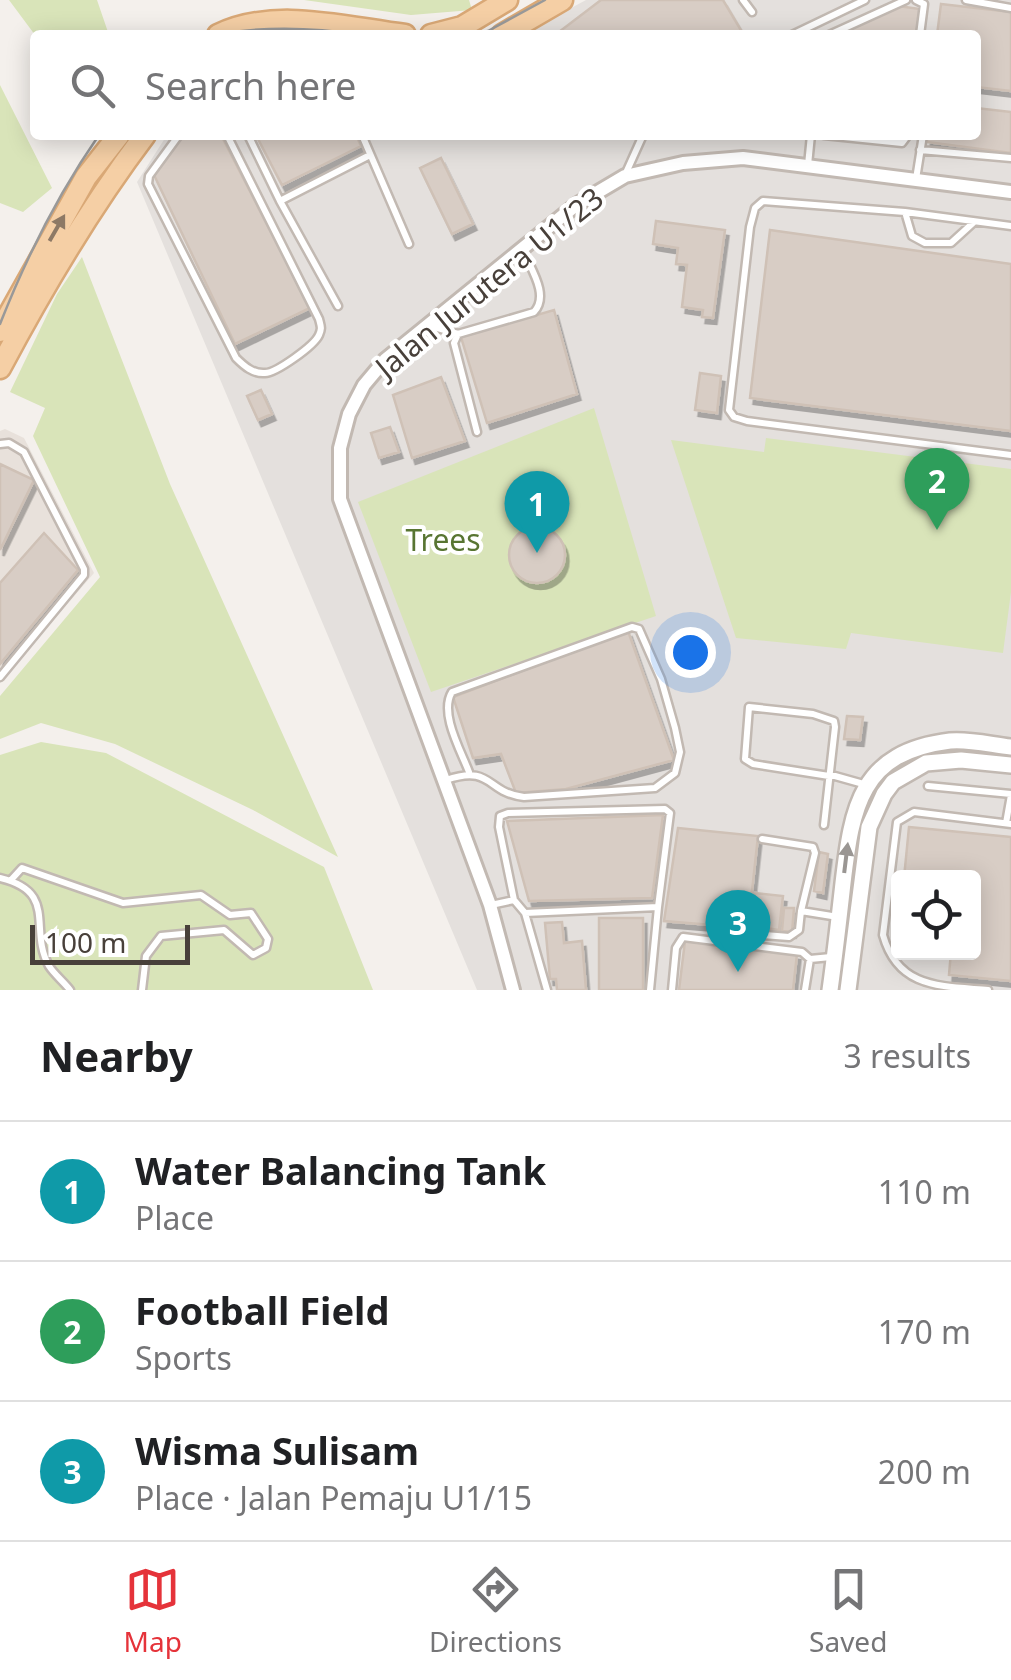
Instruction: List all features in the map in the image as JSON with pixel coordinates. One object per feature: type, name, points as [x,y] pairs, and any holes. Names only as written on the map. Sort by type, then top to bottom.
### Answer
[{"type":"main road","points":[[450,30],[507,0]]},
{"type":"main road","points":[[511,30],[562,0]]},
{"type":"main road","points":[[229,30],[262,21],[355,30]]},
{"type":"main road","points":[[0,368],[34,284],[86,177],[114,140]]},
{"type":"main road","points":[[0,331],[141,140]]},
{"type":"street","name":"Jalan Jurutera U1/23","points":[[513,990],[490,905],[340,499],[340,448],[349,414],[364,386],[385,360],[522,249],[576,206],[624,176],[683,163],[743,158],[1011,192]]},
{"type":"street","points":[[830,990],[850,827],[868,785],[883,768],[916,748],[954,741],[1011,747]]},
{"type":"street","points":[[848,990],[869,827],[884,794],[893,782],[926,763],[961,760],[1011,766]]},
{"type":"lane","points":[[744,0],[752,12]]},
{"type":"lane","points":[[802,30],[865,0]]},
{"type":"lane","points":[[840,30],[906,0]]},
{"type":"lane","points":[[916,0],[924,4],[921,30]]},
{"type":"lane","points":[[966,0],[1011,8]]},
{"type":"lane","points":[[175,140],[148,176],[148,184],[236,358],[246,368],[261,374],[275,371],[317,340],[321,329],[230,140]]},
{"type":"lane","points":[[250,140],[338,306]]},
{"type":"lane","points":[[364,140],[409,244]]},
{"type":"lane","points":[[624,176],[641,140]]},
{"type":"lane","points":[[808,166],[811,140]]},
{"type":"lane","points":[[873,140],[904,140]]},
{"type":"lane","points":[[916,180],[923,140]]},
{"type":"lane","points":[[920,150],[1011,158]]},
{"type":"lane","points":[[280,201],[370,155]]},
{"type":"lane","points":[[1011,226],[905,212],[763,201],[755,208],[729,410],[734,418],[747,421],[1011,454]]},
{"type":"lane","points":[[905,212],[912,236],[925,243],[951,244],[975,221]]},
{"type":"lane","points":[[428,325],[458,334],[534,312],[542,296],[522,249]]},
{"type":"lane","points":[[458,334],[455,352],[477,432]]},
{"type":"lane","points":[[0,444],[24,452],[84,569],[84,574],[0,677]]},
{"type":"lane","points":[[444,780],[469,772],[512,796],[524,797],[637,790],[666,783],[675,773],[680,752],[661,678],[639,629],[632,627],[452,692],[447,710],[469,772]]},
{"type":"lane","points":[[824,825],[829,776],[835,727],[832,718],[750,707],[745,759],[753,764],[829,776],[868,785]]},
{"type":"lane","points":[[928,786],[1011,794],[1009,823],[914,812],[897,822],[883,935],[897,966],[915,978],[927,984],[988,990]]},
{"type":"lane","points":[[547,990],[525,913],[514,900],[500,816],[665,809],[670,813],[670,826],[650,990]]},
{"type":"lane","points":[[752,934],[789,937],[799,930],[815,852],[813,848],[762,839]]},
{"type":"lane","points":[[10,880],[22,868],[122,903],[200,895],[230,915],[252,913],[268,939],[266,948],[253,954],[224,930],[162,936],[146,956],[142,990]]},
{"type":"lane","points":[[0,878],[19,882],[40,906],[43,948],[49,966],[70,990]]},
{"type":"lane","points":[[490,905],[514,900]]},
{"type":"lane","points":[[525,913],[658,907]]},
{"type":"lane","points":[[801,911],[839,917]]},
{"type":"lane","points":[[672,990],[676,948],[683,937],[802,952],[810,959],[834,957]]},
{"type":"lane","points":[[805,990],[810,959]]},
{"type":"shaded area","points":[[586,0],[1011,0],[1011,990],[477,990],[137,182],[164,140],[981,140],[981,30],[530,30]]},
{"type":"shaded area","points":[[5,429],[24,438],[94,573],[0,682],[0,431]]},
{"type":"green space","points":[[9,0],[97,0],[107,30],[31,30]]},
{"type":"green space","points":[[304,0],[469,0],[472,10],[411,15]]},
{"type":"green space","points":[[0,85],[52,188],[23,212],[0,203]]},
{"type":"green space","points":[[82,257],[170,484],[338,857],[253,810],[115,744],[41,723],[0,739],[0,696],[100,577],[33,436],[45,408],[10,392],[57,294]]},
{"type":"green space","name":"Trees","points":[[594,408],[656,616],[431,692],[358,502]],"holes":[[[536,527],[552,533],[561,542],[564,554],[556,575],[534,584],[521,578],[513,569],[509,554],[519,534]]]},
{"type":"green space","points":[[766,438],[1011,469],[1011,592],[1003,653],[851,633],[846,649],[736,638],[671,440],[764,452]]},
{"type":"green space","points":[[41,742],[106,753],[324,867],[373,990],[0,990],[0,755]]},
{"type":"building","points":[[601,0],[723,0],[741,30],[562,30]]},
{"type":"building","points":[[941,4],[1011,12],[1011,91],[981,88],[981,30],[938,30]]},
{"type":"building","points":[[898,6],[920,9],[917,30],[846,30]]},
{"type":"building","points":[[981,109],[1011,112],[1011,153],[927,142],[981,140]]},
{"type":"building","points":[[180,140],[224,140],[310,308],[235,344],[154,175]]},
{"type":"building","points":[[259,140],[358,140],[361,146],[282,185]]},
{"type":"building","points":[[441,158],[473,224],[452,234],[420,168]]},
{"type":"building","points":[[656,221],[725,230],[713,318],[702,317],[703,310],[682,307],[687,265],[676,264],[678,248],[653,244]]},
{"type":"building","points":[[770,230],[1011,264],[1011,431],[750,398]]},
{"type":"building","points":[[554,310],[577,394],[487,423],[461,337]]},
{"type":"building","points":[[700,373],[721,376],[717,413],[695,410]]},
{"type":"building","points":[[441,377],[465,441],[412,458],[393,395]]},
{"type":"building","points":[[261,390],[272,414],[258,420],[247,396]]},
{"type":"building","points":[[390,427],[399,452],[379,458],[371,433]]},
{"type":"building","points":[[0,464],[34,480],[0,550]]},
{"type":"building","points":[[537,527],[557,535],[565,555],[557,575],[537,583],[517,575],[509,555],[517,535]]},
{"type":"building","points":[[44,533],[78,570],[0,664],[0,583]]},
{"type":"building","points":[[628,631],[674,760],[566,789],[516,793],[501,754],[473,758],[453,697]]},
{"type":"building","points":[[847,716],[863,717],[860,740],[844,739]]},
{"type":"building","points":[[663,815],[652,898],[529,901],[507,821]]},
{"type":"building","points":[[909,827],[1011,837],[1011,981],[949,975],[950,960],[981,960],[981,870],[905,870]]},
{"type":"building","points":[[678,828],[758,836],[748,928],[664,921]]},
{"type":"building","points":[[819,852],[828,854],[823,893],[814,891]]},
{"type":"building","points":[[755,893],[783,896],[779,930],[751,926]]},
{"type":"building","points":[[784,908],[794,908],[792,932],[782,931]]},
{"type":"building","points":[[599,918],[643,918],[643,990],[599,990]]},
{"type":"building","points":[[562,922],[564,943],[582,941],[586,990],[557,990],[556,979],[550,979],[545,923]]},
{"type":"building","points":[[685,941],[797,954],[793,990],[679,990]]},
{"type":"tram line","points":[[490,30],[545,0]]},
{"type":"tram line","points":[[250,30],[323,30]]},
{"type":"tram line","points":[[0,324],[44,227],[96,140]]},
{"type":"place","name":"Football Field","points":[[937,530]]},
{"type":"place","name":"Water Balancing Tank","points":[[537,553]]},
{"type":"place","name":"Wisma Sulisam","points":[[738,972]]}]
